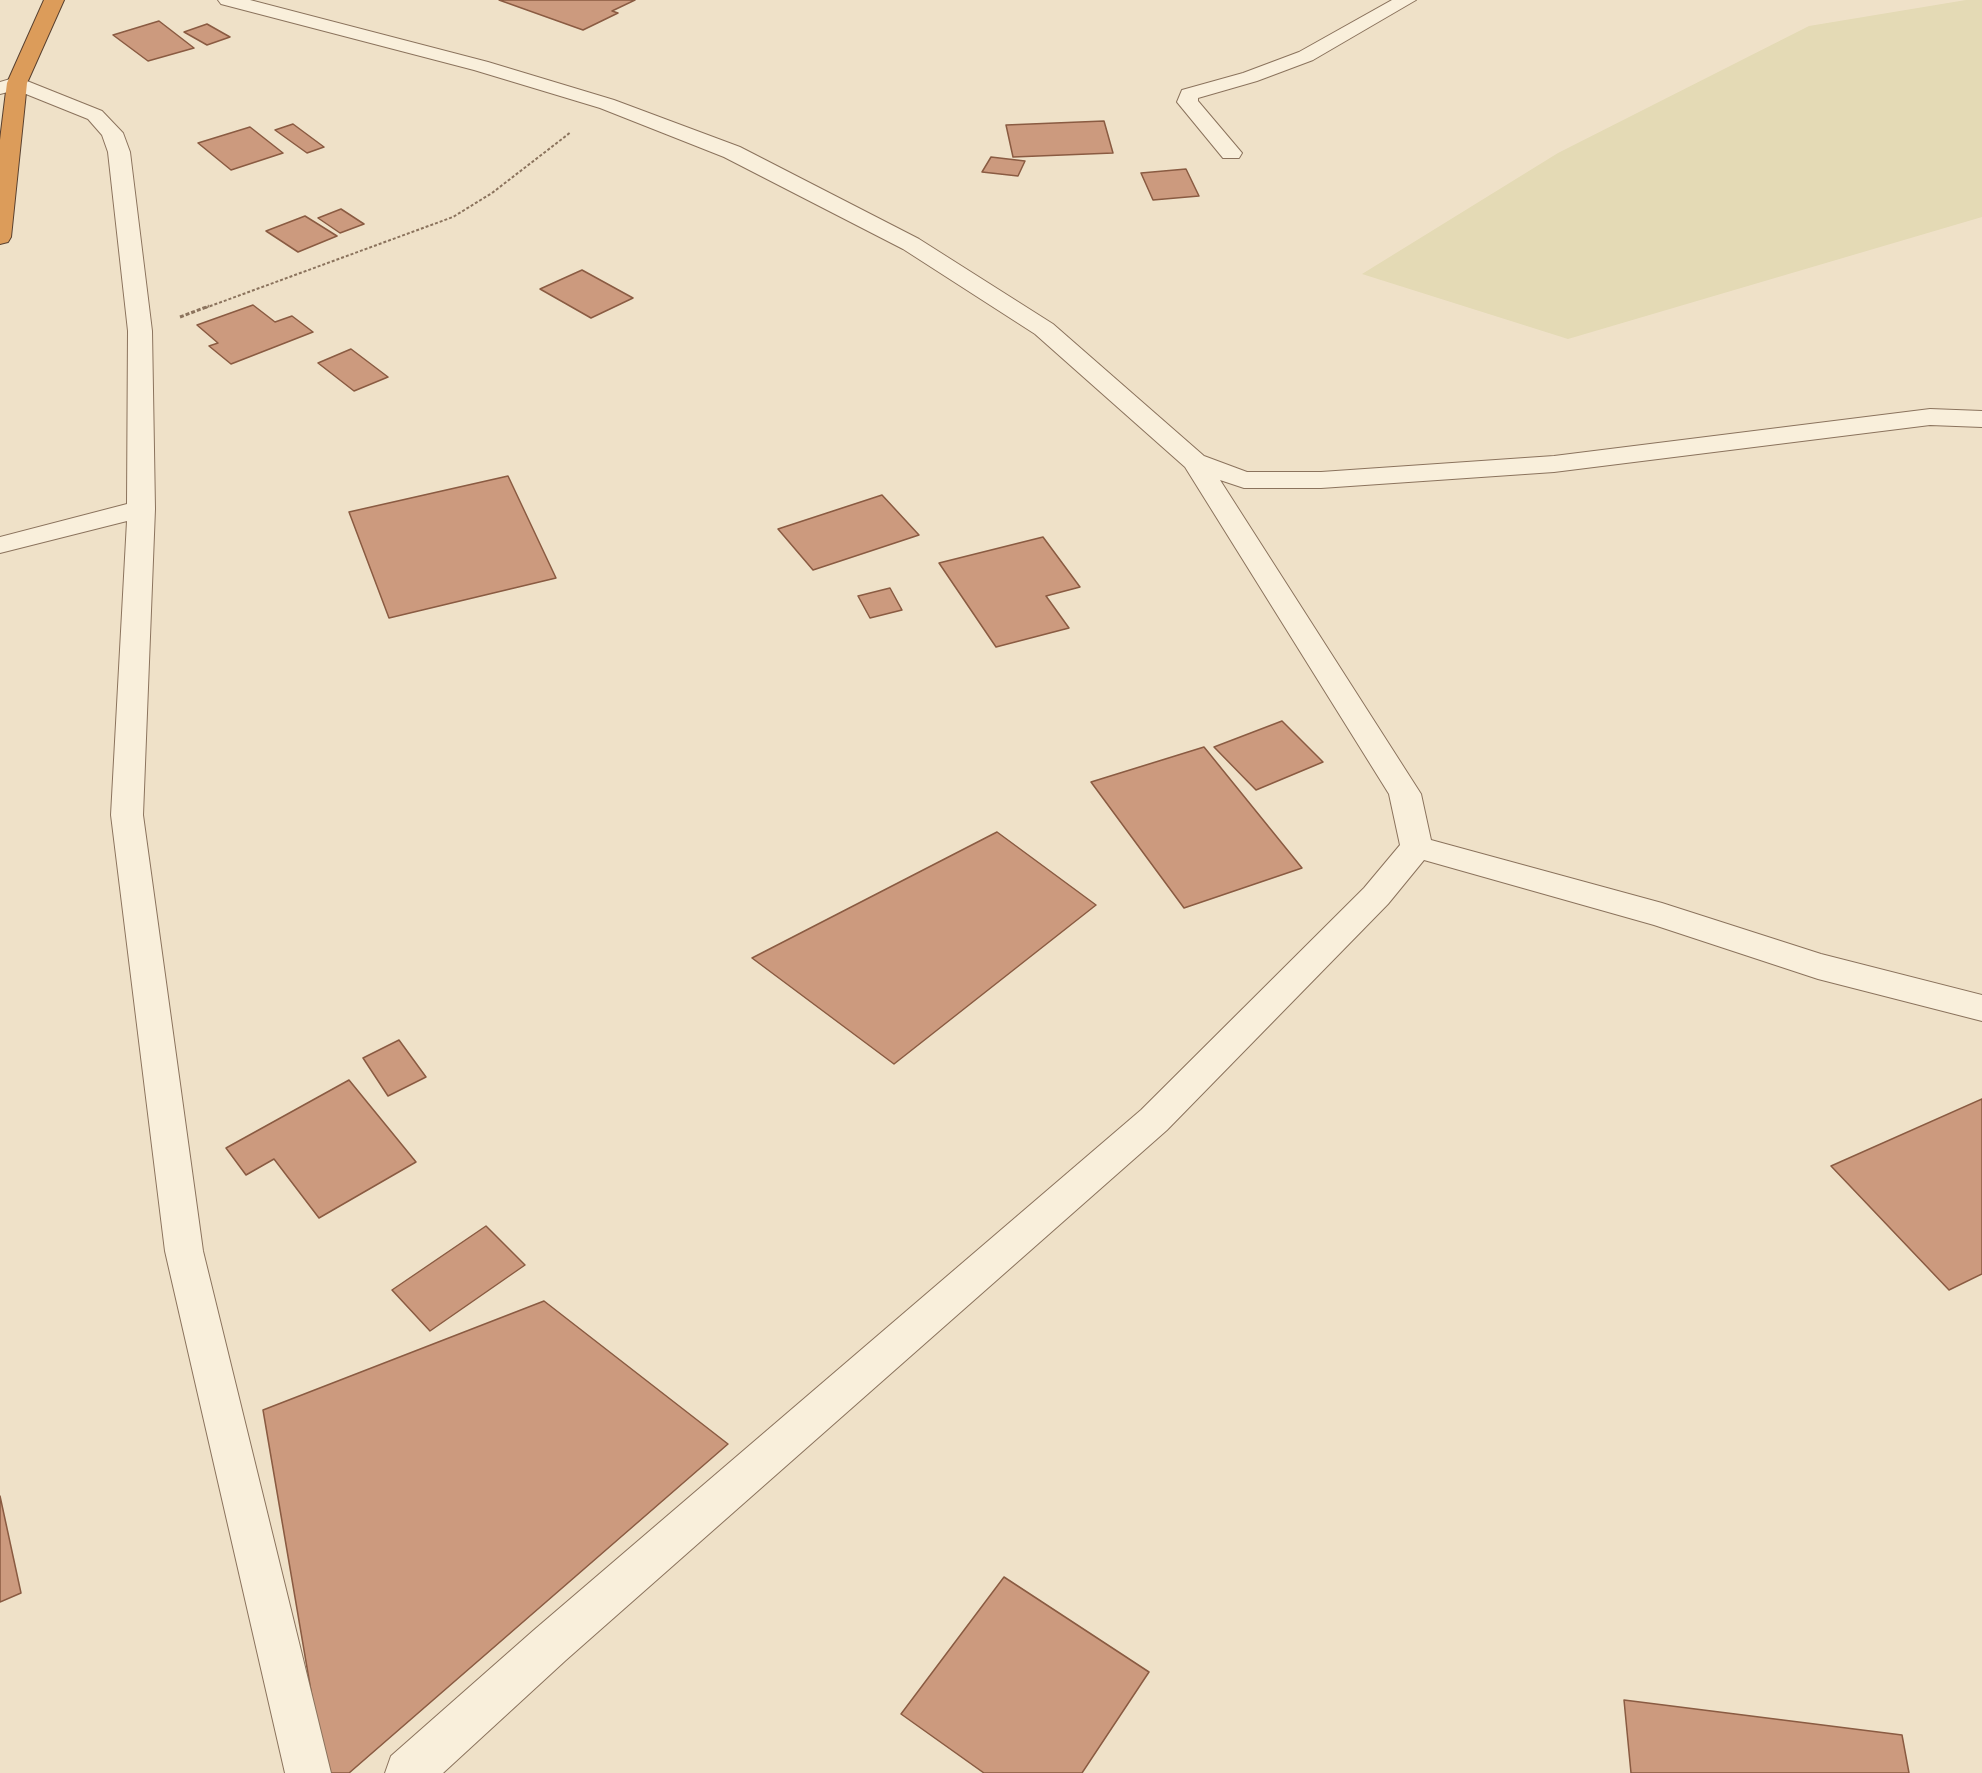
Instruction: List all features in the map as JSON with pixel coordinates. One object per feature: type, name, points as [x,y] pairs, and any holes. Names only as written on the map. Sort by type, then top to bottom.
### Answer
[{"type":"highway","points":[[0,237],[9,86],[54,0]]},
{"type":"street","points":[[228,0],[481,66],[607,104],[732,152],[911,244],[1044,329],[1195,462],[1405,794],[1417,847]]},
{"type":"street","points":[[1231,153],[1187,102],[1189,94],[1250,77],[1306,56],[1406,0]]},
{"type":"street","points":[[9,86],[95,115],[112,133],[119,152],[140,331],[141,509],[127,815],[186,1263],[308,1773]]},
{"type":"street","points":[[1195,462],[1244,480],[1321,480],[1554,464],[1982,412]]},
{"type":"street","points":[[1930,417],[1982,419]]},
{"type":"street","points":[[0,545],[141,509]]},
{"type":"street","points":[[1417,847],[1662,915],[1818,966],[1982,1008]]},
{"type":"street","points":[[408,1773],[550,1646],[1154,1120],[1376,896],[1417,847]]},
{"type":"path","points":[[140,331],[453,217],[492,194],[607,104]]},
{"type":"shaded area","points":[[1966,0],[1982,0],[1982,217],[1568,339],[1362,274],[1558,153],[1809,26]]},
{"type":"building","points":[[499,0],[635,0],[612,11],[618,13],[583,30]]},
{"type":"building","points":[[159,21],[194,48],[148,61],[113,35]]},
{"type":"building","points":[[207,24],[230,37],[207,45],[184,32]]},
{"type":"building","points":[[1104,121],[1113,153],[1013,157],[1006,125]]},
{"type":"building","points":[[293,124],[324,147],[307,153],[275,130]]},
{"type":"building","points":[[250,127],[283,153],[231,170],[198,143]]},
{"type":"building","points":[[991,157],[1025,161],[1018,176],[982,172]]},
{"type":"building","points":[[1186,169],[1199,196],[1153,200],[1141,173]]},
{"type":"building","points":[[341,209],[364,224],[340,233],[318,218]]},
{"type":"building","points":[[305,216],[337,236],[298,252],[266,231]]},
{"type":"building","points":[[582,270],[633,298],[591,318],[540,289]]},
{"type":"building","points":[[253,305],[275,322],[292,316],[313,332],[231,364],[209,346],[218,343],[197,325]]},
{"type":"building","points":[[351,349],[388,377],[354,391],[318,363]]},
{"type":"building","points":[[508,476],[556,578],[389,618],[349,512]]},
{"type":"building","points":[[882,495],[919,535],[813,570],[778,529]]},
{"type":"building","points":[[1043,537],[1080,587],[1046,596],[1069,628],[996,647],[939,563]]},
{"type":"building","points":[[890,588],[902,610],[870,618],[858,596]]},
{"type":"building","points":[[1282,721],[1323,762],[1256,790],[1214,747]]},
{"type":"building","points":[[1204,747],[1302,868],[1184,908],[1091,782]]},
{"type":"building","points":[[997,832],[1096,905],[894,1064],[752,958]]},
{"type":"building","points":[[399,1040],[426,1077],[388,1096],[363,1058]]},
{"type":"building","points":[[349,1080],[416,1162],[319,1218],[274,1159],[246,1175],[226,1148]]},
{"type":"building","points":[[1982,1099],[1982,1274],[1949,1290],[1831,1166]]},
{"type":"building","points":[[486,1226],[525,1265],[430,1331],[392,1290]]},
{"type":"building","points":[[544,1301],[728,1444],[349,1773],[325,1773],[263,1410]]},
{"type":"building","points":[[0,1496],[21,1593],[0,1602]]},
{"type":"building","points":[[1004,1577],[1149,1672],[1082,1773],[984,1773],[901,1714]]},
{"type":"building","points":[[1624,1700],[1902,1735],[1909,1773],[1631,1773]]}]
